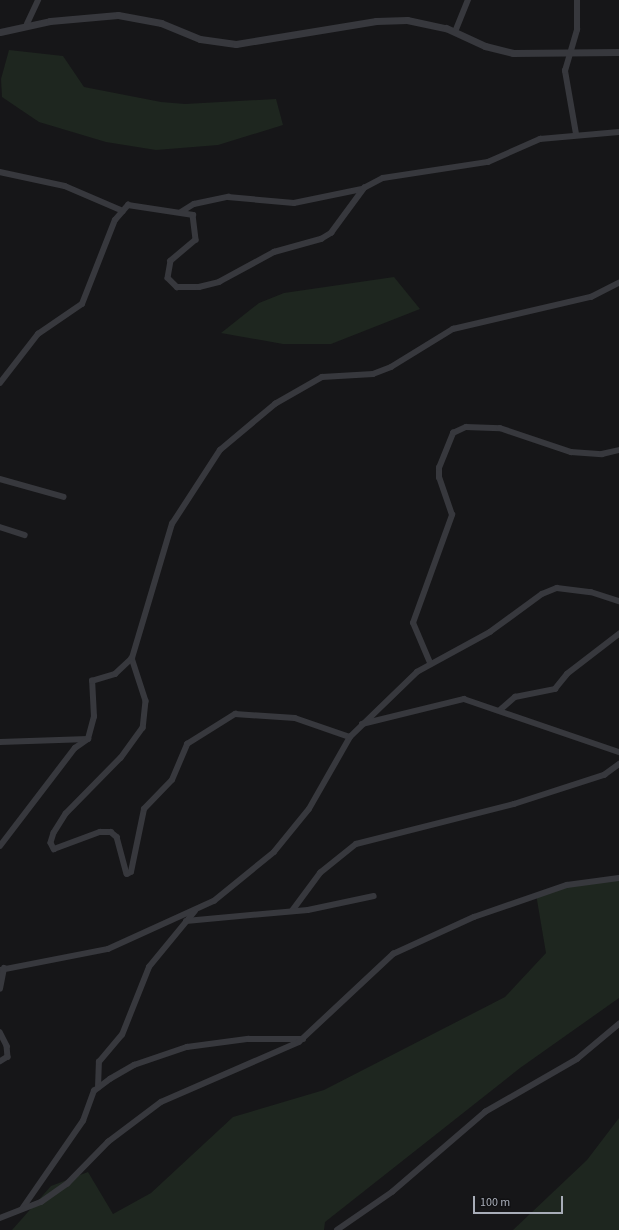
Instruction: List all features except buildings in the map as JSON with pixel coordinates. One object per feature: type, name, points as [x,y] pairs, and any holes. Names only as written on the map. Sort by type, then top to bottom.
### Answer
[{"type":"street","points":[[27,24],[38,0]]},
{"type":"street","points":[[456,32],[468,0]]},
{"type":"street","points":[[576,134],[565,71],[568,54],[577,30],[577,0]]},
{"type":"street","points":[[0,32],[27,24],[131,16],[161,23],[200,39],[236,44],[389,20],[425,22],[456,32],[506,52],[568,54],[619,52]]},
{"type":"street","points":[[181,212],[194,204],[228,197],[294,203],[362,189],[383,178],[488,162],[540,139],[576,134],[619,132]]},
{"type":"street","points":[[0,172],[65,186],[123,211]]},
{"type":"street","points":[[0,383],[38,334],[82,304],[115,220],[128,206],[181,212],[193,215],[196,240],[171,261],[168,278],[177,287],[200,287],[219,282],[274,252],[321,239],[331,233],[362,189]]},
{"type":"street","points":[[0,846],[75,748],[88,739],[95,710],[92,681],[115,674],[132,658],[172,524],[208,463],[251,422],[322,377],[372,374],[391,367],[453,329],[592,298],[619,283]]},
{"type":"street","points":[[430,663],[413,623],[452,515],[439,478],[439,468],[453,433],[466,427],[492,427],[571,452],[602,454],[619,450]]},
{"type":"street","points":[[0,479],[64,497]]},
{"type":"street","points":[[0,527],[25,535]]},
{"type":"street","points":[[0,989],[2,969],[108,949],[167,920],[196,911],[214,902],[274,852],[309,809],[350,737],[362,724],[430,663],[490,632],[542,594],[557,588],[591,592],[619,601]]},
{"type":"street","points":[[500,710],[515,697],[555,689],[567,674],[619,634]]},
{"type":"street","points":[[132,658],[146,701],[143,728],[121,758],[66,814],[54,833],[51,843],[54,849],[100,832],[111,832],[117,837],[127,874],[131,872],[144,809],[172,780],[186,744],[234,714],[295,718],[350,737]]},
{"type":"street","points":[[362,724],[464,699],[500,710],[619,752]]},
{"type":"street","points":[[0,742],[88,739]]},
{"type":"street","points":[[292,911],[320,873],[356,844],[514,804],[604,775],[619,764]]},
{"type":"street","points":[[0,1218],[40,1202],[67,1184],[108,1142],[161,1102],[191,1086],[274,1056],[303,1039],[343,1004],[380,964],[421,940],[567,885],[619,878]]},
{"type":"street","points":[[186,921],[344,905],[374,896]]},
{"type":"street","points":[[20,1211],[79,1127],[98,1088],[99,1062],[122,1035],[149,968],[186,921],[196,911]]},
{"type":"street","points":[[337,1230],[392,1192],[485,1112],[577,1059],[619,1024]]},
{"type":"street","points":[[0,1032],[7,1046],[8,1057],[0,1062]]},
{"type":"street","points":[[98,1088],[134,1065],[187,1047],[248,1038],[303,1039]]},
{"type":"shaded area","points":[[9,50],[63,56],[84,87],[161,102],[185,104],[276,99],[283,125],[218,145],[156,150],[106,142],[39,122],[2,97],[1,79]]},
{"type":"shaded area","points":[[394,277],[420,309],[331,344],[283,344],[221,333],[259,303],[284,293]]},
{"type":"shaded area","points":[[619,876],[619,998],[520,1068],[325,1222],[324,1230],[12,1230],[51,1186],[88,1172],[113,1214],[151,1193],[233,1117],[324,1090],[505,997],[546,953],[536,894]]},
{"type":"shaded area","points":[[619,1118],[619,1230],[513,1230],[587,1160]]}]
